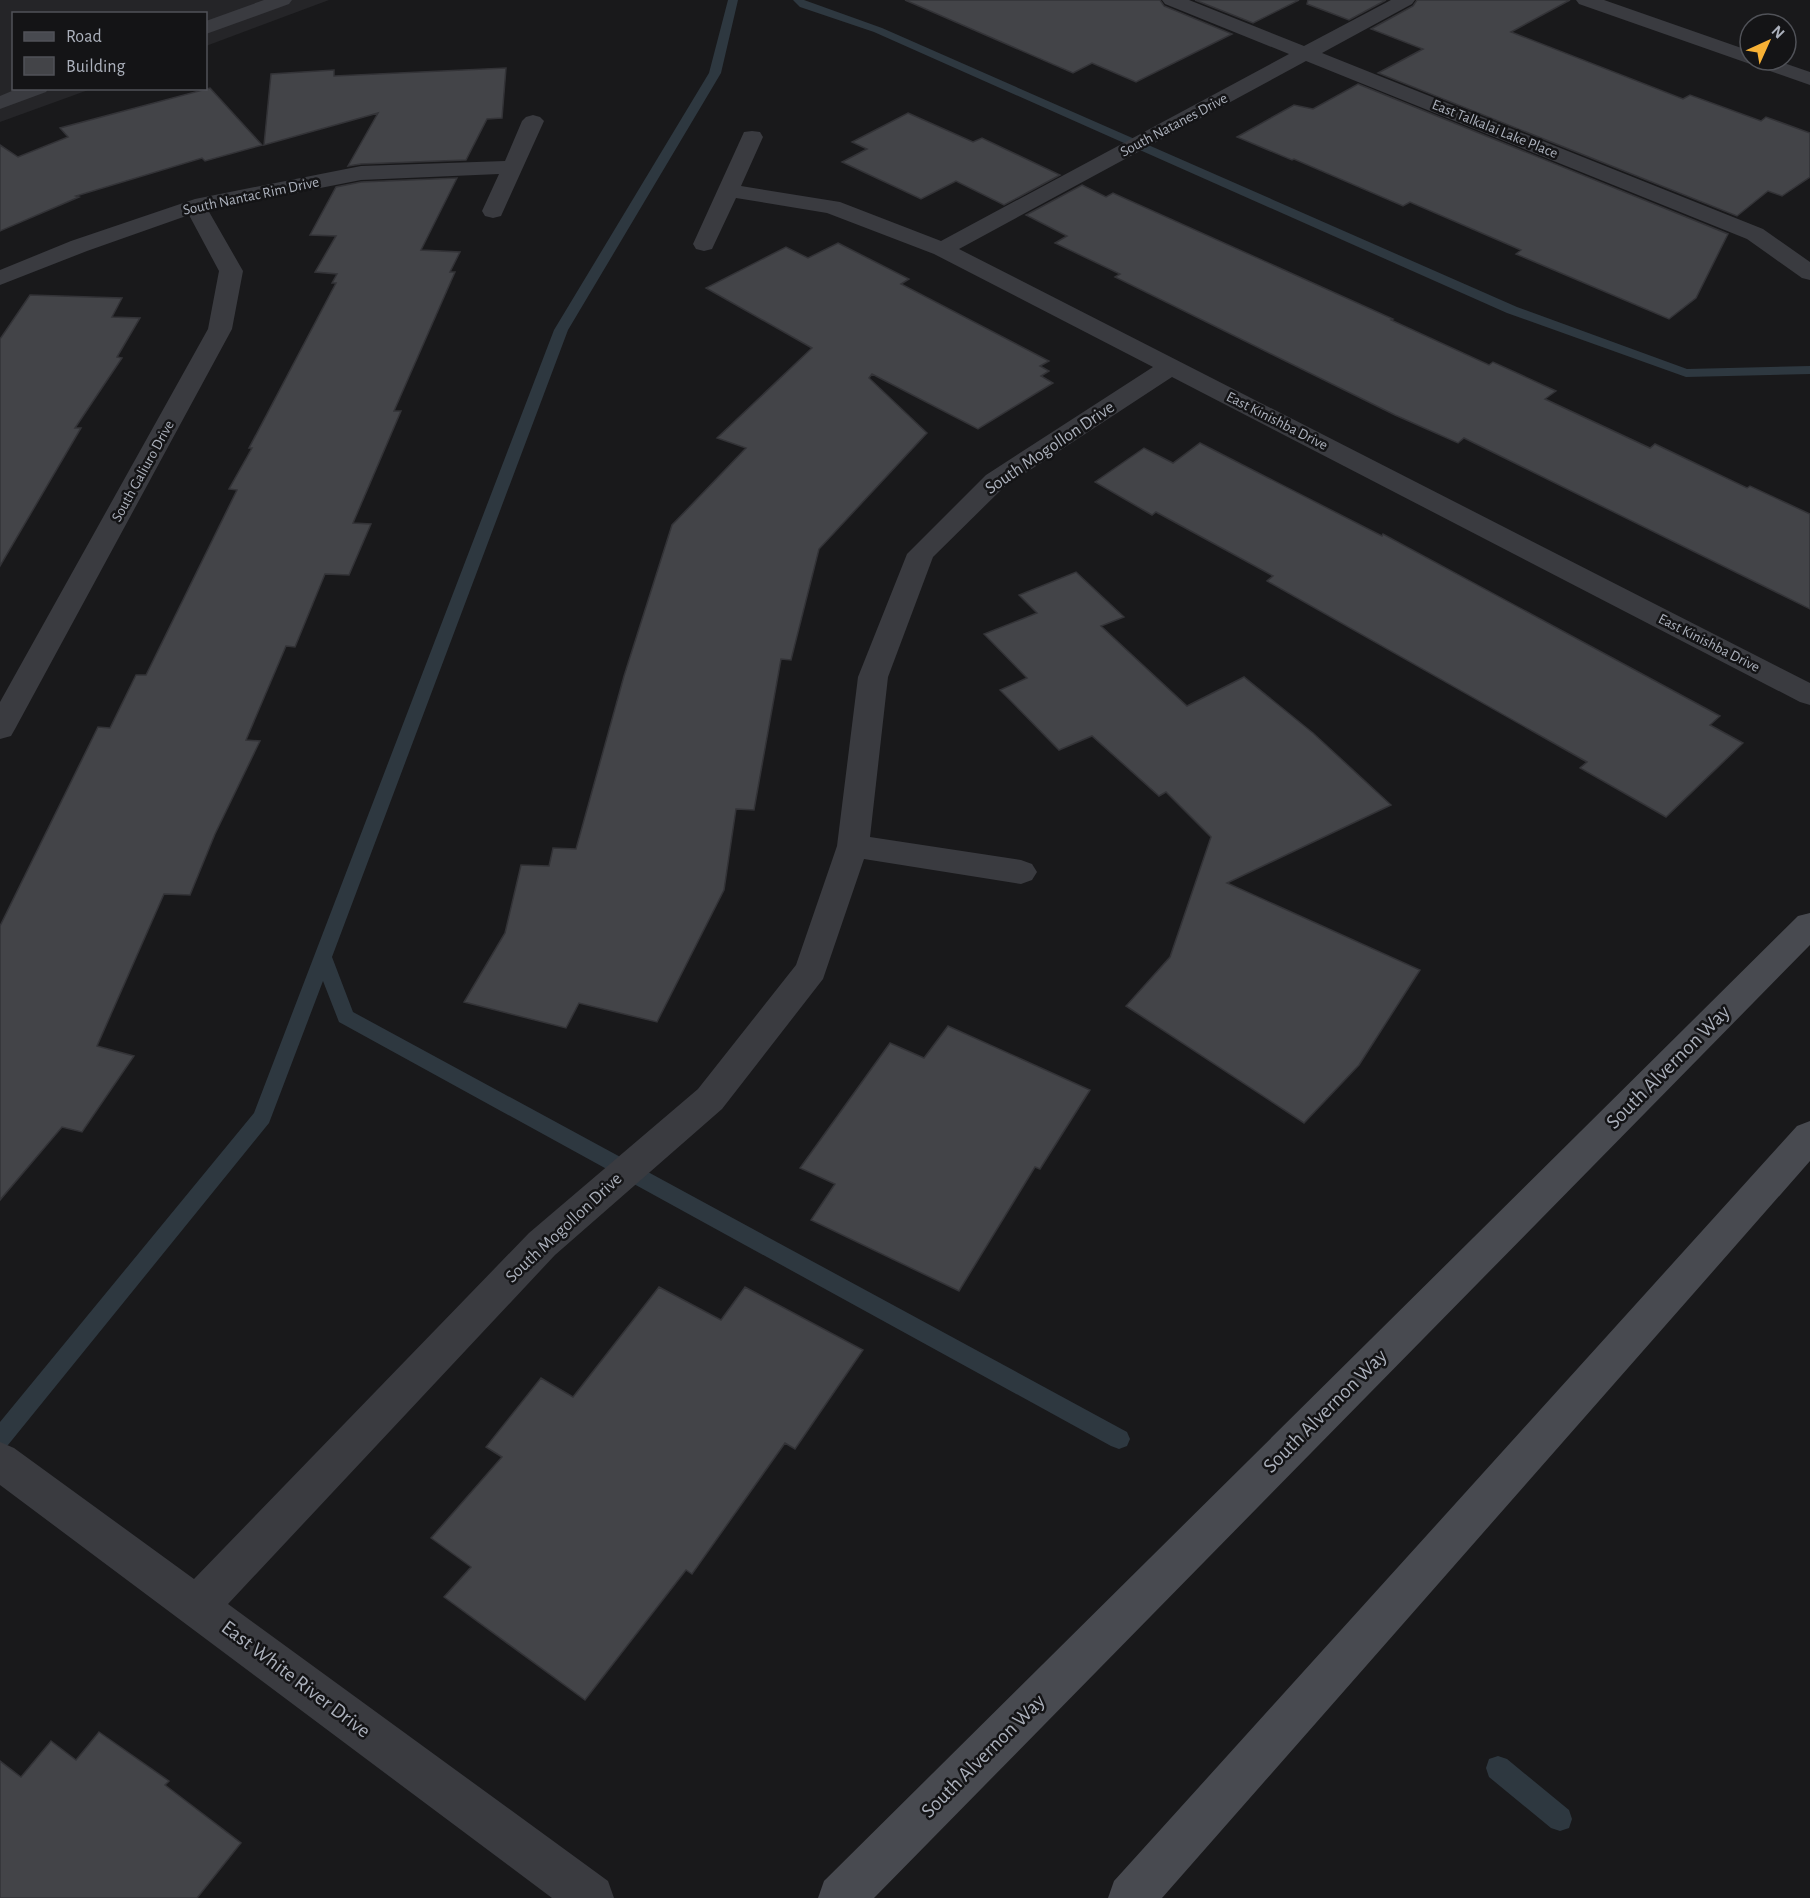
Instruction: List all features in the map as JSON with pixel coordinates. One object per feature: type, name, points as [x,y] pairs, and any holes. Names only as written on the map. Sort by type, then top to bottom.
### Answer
[{"type":"main road","name":"South Alvernon Way","points":[[841,1898],[1810,925]]},
{"type":"main road","points":[[1131,1898],[1810,1136]]},
{"type":"street","points":[[207,28],[282,0]]},
{"type":"street","name":"East Talkalai Lake Place","points":[[1172,0],[1755,234],[1810,273]]},
{"type":"street","name":"South Natanes Drive","points":[[942,249],[1405,0]]},
{"type":"street","points":[[1586,0],[1738,54]]},
{"type":"street","points":[[1789,72],[1810,79]]},
{"type":"street","points":[[0,103],[34,90]]},
{"type":"street","points":[[493,211],[533,121]]},
{"type":"street","points":[[704,244],[752,137]]},
{"type":"street","name":"South Nantac Rim Drive","points":[[0,278],[79,246],[195,206],[361,173],[512,166]]},
{"type":"street","name":"East Kinishba Drive","points":[[728,190],[832,207],[942,249],[1810,695]]},
{"type":"street","name":"South Galiuro Drive","points":[[0,729],[220,329],[231,271],[195,206]]},
{"type":"street","name":"South Mogollon Drive","points":[[198,1606],[542,1244],[710,1099],[811,970],[853,846],[873,676],[921,554],[994,481],[1171,367]]},
{"type":"street","points":[[853,846],[1021,872]]},
{"type":"street","name":"East White River Drive","points":[[12,1470],[591,1898]]},
{"type":"shaded area","points":[[0,0],[329,0],[207,46],[207,12],[12,12],[12,90],[88,90],[0,122]]},
{"type":"building","points":[[905,0],[1160,0],[1164,6],[1232,34],[1136,82],[1092,63],[1073,73]]},
{"type":"building","points":[[1195,0],[1299,0],[1253,23]]},
{"type":"building","points":[[1308,0],[1386,0],[1349,20],[1307,4]]},
{"type":"building","points":[[1417,0],[1570,0],[1511,32],[1683,99],[1690,95],[1761,121],[1766,117],[1810,133],[1810,177],[1782,196],[1768,191],[1737,216],[1378,73],[1423,49],[1371,29],[1413,6]]},
{"type":"building","points":[[506,68],[502,118],[487,119],[466,160],[348,166],[378,113],[264,145],[271,74],[334,70],[334,76]]},
{"type":"building","points":[[1358,84],[1728,234],[1696,298],[1669,319],[1516,254],[1521,250],[1410,202],[1403,206],[1237,137],[1294,105],[1313,109]]},
{"type":"building","points":[[210,88],[262,145],[205,161],[202,158],[76,196],[79,197],[0,231],[0,145],[18,157],[68,137],[60,128]]},
{"type":"building","points":[[908,113],[973,142],[982,138],[1060,175],[1004,205],[956,181],[921,199],[842,162],[867,149],[852,142]]},
{"type":"building","points":[[457,178],[421,250],[460,252],[450,272],[455,272],[394,411],[401,411],[353,523],[371,524],[349,575],[325,574],[295,647],[286,646],[246,740],[260,741],[215,834],[190,895],[164,894],[97,1046],[134,1056],[82,1132],[62,1127],[0,1200],[0,926],[98,727],[110,728],[136,675],[146,675],[237,490],[229,489],[336,283],[332,283],[337,274],[315,272],[336,236],[310,235],[336,187],[361,182]]},
{"type":"building","points":[[1082,185],[1106,197],[1113,193],[1393,319],[1391,320],[1489,365],[1493,362],[1556,391],[1545,399],[1650,448],[1655,444],[1747,488],[1750,486],[1810,514],[1810,609],[1464,438],[1458,443],[1395,415],[1115,277],[1120,274],[1055,243],[1067,236],[1026,215]]},
{"type":"building","points":[[838,243],[909,279],[901,284],[1049,361],[1040,366],[1049,371],[1041,376],[1053,383],[978,429],[872,374],[869,378],[927,433],[819,549],[791,660],[781,659],[754,810],[736,809],[724,890],[657,1022],[579,1003],[566,1028],[464,1002],[505,933],[521,865],[549,866],[553,848],[576,849],[624,676],[672,525],[746,448],[717,438],[812,348],[706,288],[786,247],[808,258]]},
{"type":"building","points":[[30,295],[122,298],[112,317],[140,318],[117,357],[122,358],[75,428],[81,428],[0,566],[0,339]]},
{"type":"building","points":[[1200,443],[1382,536],[1383,534],[1720,716],[1710,725],[1743,743],[1666,817],[1580,768],[1587,762],[1267,581],[1273,576],[1156,512],[1152,515],[1095,482],[1144,448],[1173,463]]},
{"type":"building","points":[[1076,572],[1124,617],[1101,626],[1187,706],[1244,677],[1313,733],[1391,805],[1227,883],[1420,970],[1359,1065],[1304,1123],[1126,1006],[1170,957],[1211,837],[1166,792],[1159,796],[1092,736],[1059,750],[1000,690],[1027,678],[984,634],[1037,613],[1019,595]]},
{"type":"building","points":[[948,1026],[1090,1090],[1040,1169],[1035,1167],[959,1291],[811,1220],[835,1184],[800,1168],[890,1043],[924,1058]]},
{"type":"building","points":[[659,1287],[721,1320],[745,1287],[863,1350],[795,1449],[785,1443],[692,1574],[686,1570],[585,1700],[444,1597],[471,1567],[431,1538],[502,1457],[486,1447],[541,1378],[573,1397]]},
{"type":"building","points":[[99,1732],[169,1781],[165,1785],[241,1843],[197,1898],[0,1898],[0,1761],[21,1777],[51,1741],[76,1760]]},
{"type":"waterway","points":[[0,1438],[262,1117],[561,330],[715,73],[733,0]]},
{"type":"waterway","points":[[798,0],[804,5],[878,30],[1512,310],[1686,373],[1810,370]]},
{"type":"waterway","points":[[323,957],[346,1017],[1119,1439]]},
{"type":"waterway","points":[[1498,1768],[1560,1819]]}]
